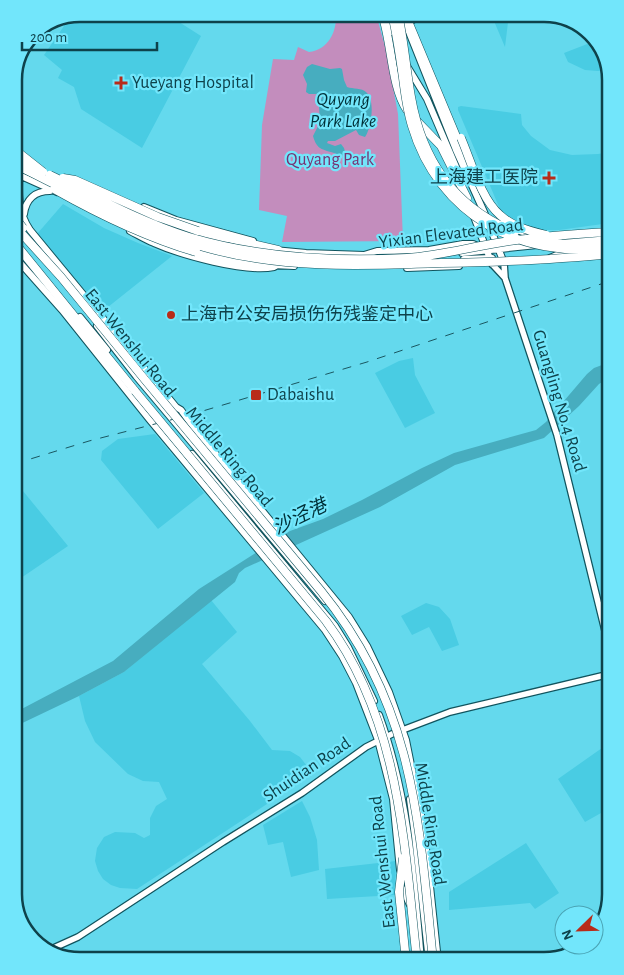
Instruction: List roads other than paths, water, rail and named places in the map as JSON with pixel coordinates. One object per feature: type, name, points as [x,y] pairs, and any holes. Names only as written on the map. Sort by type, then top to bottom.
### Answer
[{"type":"highway","points":[[384,23],[402,102],[407,110],[441,146],[467,198]]},
{"type":"highway","points":[[393,23],[411,125],[423,156],[431,170],[453,198],[486,225],[522,241],[546,248],[575,250],[602,241]]},
{"type":"highway","points":[[401,23],[411,98],[420,131],[428,153],[446,182],[463,200],[487,219],[520,235],[562,244],[602,240]]},
{"type":"highway","points":[[412,23],[492,206],[509,222],[535,232],[558,238],[602,239]]},
{"type":"highway","points":[[412,23],[463,153],[470,178]]},
{"type":"highway","name":"Yixian Elevated Road","points":[[23,163],[138,217],[189,237],[224,246],[285,257],[345,259],[408,258],[558,235],[602,238]]},
{"type":"highway","name":"Yixian Elevated Road","points":[[23,164],[143,226],[201,246],[262,259],[312,264],[412,264],[565,259],[602,255]]},
{"type":"highway","points":[[23,165],[99,214],[142,234],[196,252],[240,262],[277,266]]},
{"type":"highway","points":[[47,173],[75,180],[158,217],[198,231],[278,250]]},
{"type":"highway","points":[[23,227],[61,277]]},
{"type":"highway","name":"Middle Ring Road","points":[[23,235],[61,277],[334,606],[369,662],[388,705],[408,769],[416,806],[430,952]]},
{"type":"highway","name":"Middle Ring Road","points":[[23,252],[338,636],[365,689],[387,749],[398,798],[416,952]]},
{"type":"highway","points":[[543,262],[602,255]]},
{"type":"highway","points":[[23,258],[40,275]]},
{"type":"highway","points":[[404,846],[399,892],[406,952]]},
{"type":"main road","points":[[389,23],[396,48],[430,105],[456,167],[490,262],[505,278]]},
{"type":"main road","points":[[404,23],[499,249],[504,263],[505,278]]},
{"type":"main road","points":[[23,161],[28,161],[107,199],[122,198],[176,220],[243,238],[278,250],[364,255],[378,251],[429,250],[463,244],[473,244],[486,250],[602,240]]},
{"type":"main road","points":[[23,178],[100,212],[171,240],[214,253],[277,266],[426,268],[490,262]]},
{"type":"main road","points":[[23,219],[25,207],[35,194],[42,191],[56,192]]},
{"type":"main road","points":[[484,212],[512,228],[536,237],[548,239],[588,237],[602,238]]},
{"type":"main road","name":"East Wenshui Road","points":[[23,219],[30,230],[292,546],[349,618],[367,646],[389,692],[402,730],[424,830],[437,952]]},
{"type":"main road","name":"East Wenshui Road","points":[[23,219],[27,236],[34,249],[279,553],[325,612],[348,647],[366,681],[387,736],[397,774],[420,952]]},
{"type":"main road","name":"East Wenshui Road","points":[[23,251],[50,281],[171,430],[235,499]]},
{"type":"main road","points":[[403,268],[471,259],[504,263],[543,262]]},
{"type":"main road","name":"East Wenshui Road","points":[[23,266],[62,310],[269,562],[330,638],[342,656],[356,683],[378,740],[393,799],[406,952]]},
{"type":"main road","name":"Guangling No.4 Road","points":[[505,278],[556,431],[602,618]]},
{"type":"main road","points":[[106,322],[109,342]]},
{"type":"main road","points":[[234,521],[235,499],[256,502]]},
{"type":"main road","name":"East Wenshui Road","points":[[279,553],[345,628],[372,675],[384,704],[402,762],[412,811],[430,952]]},
{"type":"main road","points":[[345,628],[361,636]]},
{"type":"main road","points":[[330,638],[348,647]]},
{"type":"main road","name":"Shuidian Road","points":[[55,947],[78,937],[223,842],[302,793],[378,740],[450,712],[602,676]]},
{"type":"main road","points":[[394,822],[402,801]]},
{"type":"main road","points":[[425,918],[430,884]]},
{"type":"main road","points":[[402,888],[417,919]]},
{"type":"water","name":"Quyang Park Lake","points":[[312,64],[330,69],[342,69],[347,87],[366,92],[371,101],[372,115],[365,137],[359,135],[356,130],[327,143],[335,146],[341,144],[346,155],[323,150],[318,146],[313,136],[320,122],[319,106],[322,97],[320,94],[309,94],[306,92],[307,84],[303,75],[307,67]]},
{"type":"water","points":[[602,365],[602,382],[544,438],[455,465],[380,507],[245,568],[239,573],[235,582],[124,672],[22,723],[22,709],[113,661],[199,589],[290,531],[323,519],[454,453],[536,430],[546,422],[594,368]]},
{"type":"railway","points":[[23,461],[89,441],[186,416],[367,362],[602,284]]},
{"type":"place","name":"Yueyang Hospital","points":[[121,83]]},
{"type":"place","name":"上海建工医院","points":[[549,178]]},
{"type":"place","name":"上海市公安局损伤伤残鉴定中心","points":[[171,315]]},
{"type":"place","name":"Dabaishu","points":[[256,395]]},
{"type":"park label","name":"Quyang Park","points":[[330,160]]},
{"type":"water label","name":"沙泾港","points":[[300,517]]}]
